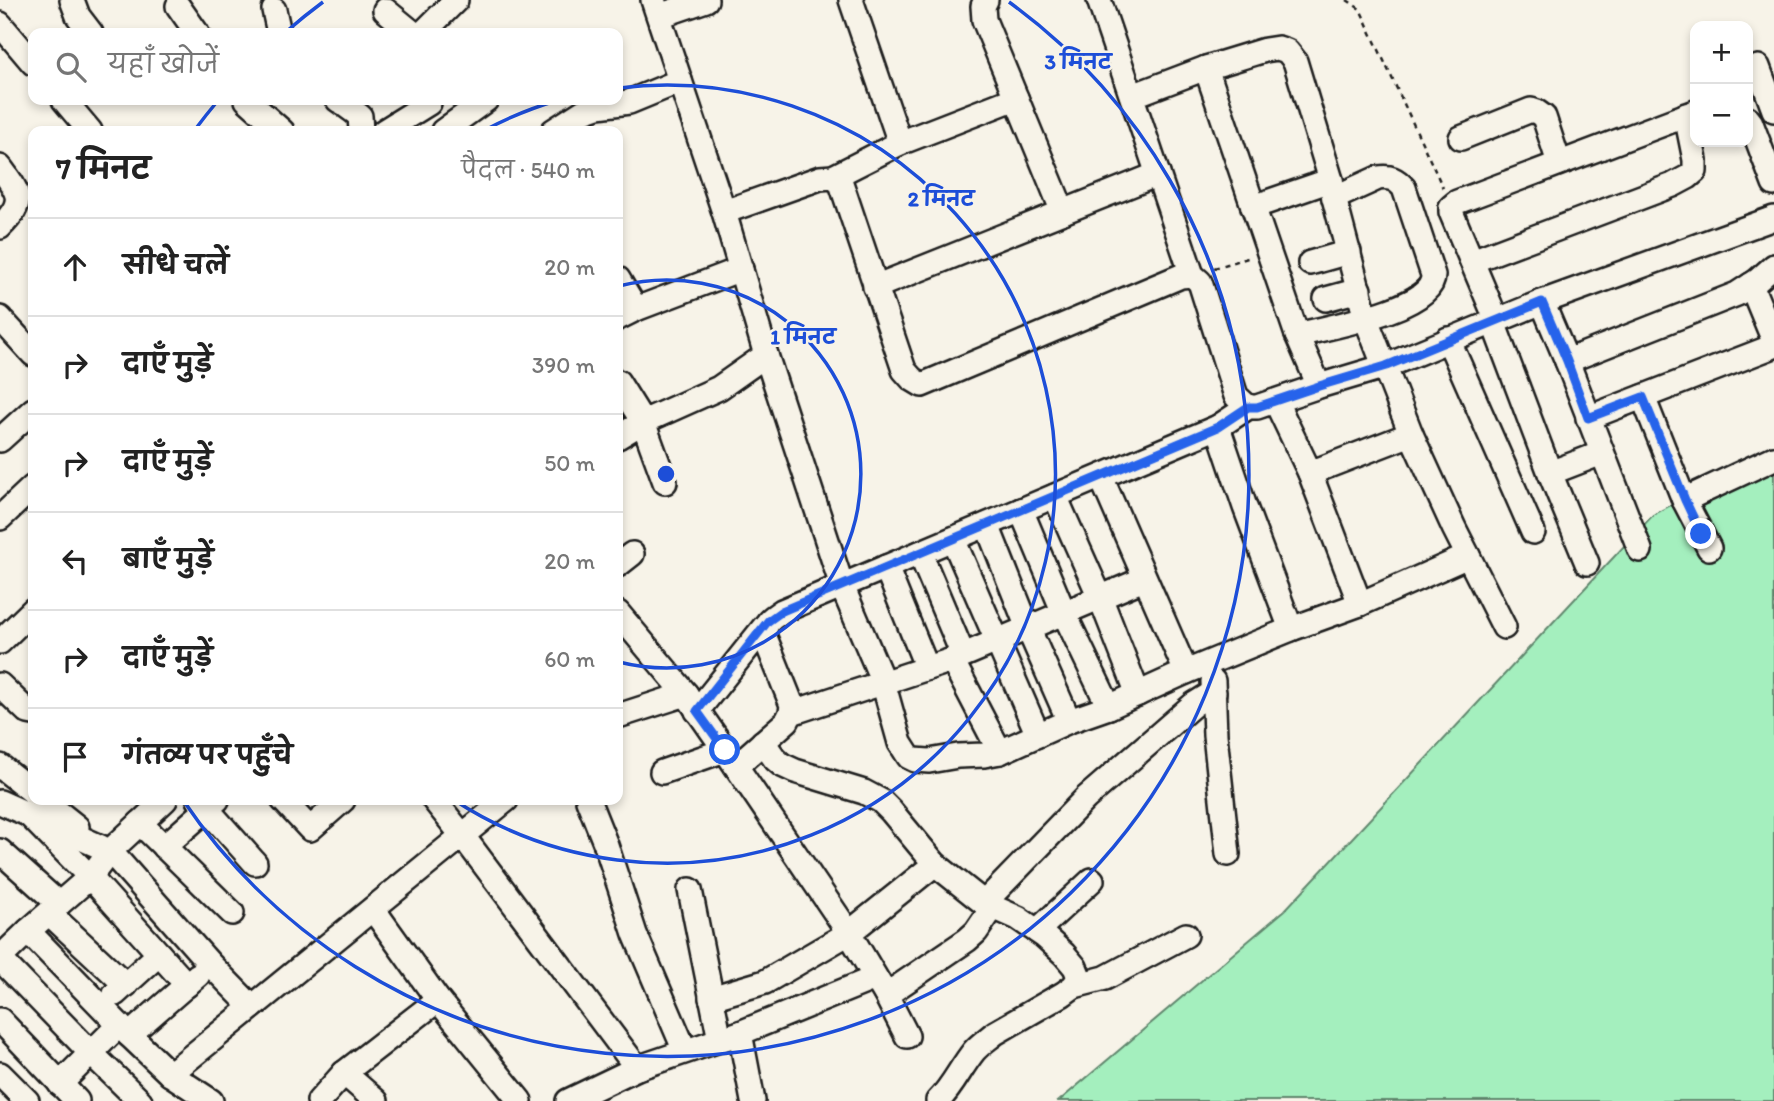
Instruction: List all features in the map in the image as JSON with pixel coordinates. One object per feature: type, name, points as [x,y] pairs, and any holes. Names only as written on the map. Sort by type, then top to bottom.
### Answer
[{"type":"street","points":[[72,0],[78,16],[87,28]]},
{"type":"street","points":[[429,28],[456,0]]},
{"type":"street","points":[[706,0],[656,8],[724,212],[766,355],[842,586],[883,682],[900,743],[909,757],[929,761],[1000,752],[1186,672],[1360,604],[1468,556]]},
{"type":"street","points":[[851,0],[900,143]]},
{"type":"street","points":[[986,0],[983,6],[984,20],[1063,212]]},
{"type":"street","points":[[1099,0],[1192,275],[1200,282],[1236,396],[1248,407]]},
{"type":"street","points":[[178,6],[193,28]]},
{"type":"street","points":[[274,10],[278,28]]},
{"type":"street","points":[[385,10],[407,28]]},
{"type":"street","points":[[0,24],[28,57]]},
{"type":"street","points":[[1132,96],[1206,68],[1265,50],[1278,48],[1287,51],[1295,61],[1366,319],[1411,434],[1504,627]]},
{"type":"street","points":[[1758,67],[1774,110]]},
{"type":"street","points":[[1206,68],[1297,335],[1319,386]]},
{"type":"street","points":[[623,103],[680,80]]},
{"type":"street","points":[[724,212],[820,178],[834,177],[900,143],[1016,98]]},
{"type":"street","points":[[68,105],[86,126]]},
{"type":"street","points":[[253,105],[276,126]]},
{"type":"street","points":[[345,105],[359,116],[360,126]]},
{"type":"street","points":[[391,126],[422,105]]},
{"type":"street","points":[[431,105],[445,126]]},
{"type":"street","points":[[453,126],[480,105]]},
{"type":"street","points":[[561,126],[584,111],[604,105]]},
{"type":"street","points":[[1461,138],[1531,110],[1544,117],[1559,163]]},
{"type":"street","points":[[1587,563],[1492,323],[1451,207],[1457,202],[1690,114]]},
{"type":"street","points":[[1753,128],[1774,184]]},
{"type":"street","points":[[1472,261],[1674,185],[1695,170],[1694,147]]},
{"type":"street","points":[[2,170],[28,199]]},
{"type":"street","points":[[0,227],[15,212],[17,200],[14,187],[2,170]]},
{"type":"street","points":[[875,287],[1158,174]]},
{"type":"street","points":[[834,177],[841,183],[904,370],[922,385],[1181,276],[1192,275]]},
{"type":"street","points":[[1253,207],[1385,177],[1396,179],[1404,188],[1433,275],[1434,280],[1428,290],[1417,299],[1366,319],[1297,335]]},
{"type":"street","points":[[623,715],[692,703],[768,621],[782,611],[1218,427],[1248,407],[1276,402],[1386,366],[1542,302],[1774,218]]},
{"type":"street","points":[[1310,263],[1349,252]]},
{"type":"street","points":[[1567,361],[1737,294],[1774,266]]},
{"type":"street","points":[[627,314],[741,269]]},
{"type":"street","points":[[1751,285],[1774,341]]},
{"type":"street","points":[[1326,299],[1359,290]]},
{"type":"street","points":[[1542,302],[1640,550]]},
{"type":"street","points":[[0,318],[28,349]]},
{"type":"street","points":[[1455,337],[1533,532]]},
{"type":"street","points":[[1588,418],[1774,346]]},
{"type":"street","points":[[623,434],[643,422],[719,388],[766,355]]},
{"type":"street","points":[[623,390],[643,422],[666,482]]},
{"type":"street","points":[[1643,397],[1685,500],[1709,548]]},
{"type":"street","points":[[1276,402],[1310,474],[1360,604]]},
{"type":"street","points":[[1,435],[28,414]]},
{"type":"street","points":[[1218,427],[1291,629]]},
{"type":"street","points":[[1310,474],[1411,434]]},
{"type":"street","points":[[1550,473],[1602,453]]},
{"type":"street","points":[[1685,500],[1774,458]]},
{"type":"street","points":[[1101,477],[1186,672]]},
{"type":"street","points":[[0,518],[28,492]]},
{"type":"street","points":[[1055,496],[1100,597],[1138,694]]},
{"type":"street","points":[[1021,510],[1064,613],[1109,707]]},
{"type":"street","points":[[987,525],[1069,721]]},
{"type":"street","points":[[953,539],[1038,735]]},
{"type":"street","points":[[920,553],[957,658],[1000,752]]},
{"type":"street","points":[[886,567],[927,668]]},
{"type":"street","points":[[791,713],[957,658],[1144,579]]},
{"type":"street","points":[[0,642],[28,615]]},
{"type":"street","points":[[623,619],[692,703],[730,758],[849,933],[907,1036]]},
{"type":"street","points":[[662,772],[730,758],[764,742],[787,721],[792,705],[764,635],[765,626]]},
{"type":"street","points":[[1213,661],[1216,735],[1228,854]]},
{"type":"street","points":[[0,685],[28,712]]},
{"type":"street","points":[[568,1101],[598,1094],[637,1068],[880,986],[967,940],[976,932],[989,905],[1086,798],[1193,705],[1214,692]]},
{"type":"street","points":[[764,742],[782,765],[864,792],[881,801],[935,864],[989,905],[1018,918],[1037,931],[1064,954],[1075,967],[1079,977],[1074,986]]},
{"type":"street","points":[[0,766],[28,795]]},
{"type":"street","points":[[0,802],[28,802]]},
{"type":"street","points":[[37,805],[90,877],[187,985]]},
{"type":"street","points":[[139,1101],[91,1053],[2,952],[90,877],[110,851],[160,805]]},
{"type":"street","points":[[164,847],[206,805]]},
{"type":"street","points":[[210,805],[255,863]]},
{"type":"street","points":[[288,805],[310,829],[337,805]]},
{"type":"street","points":[[437,805],[637,1068]]},
{"type":"street","points":[[170,1074],[500,805]]},
{"type":"street","points":[[590,805],[635,934],[685,1051]]},
{"type":"street","points":[[140,823],[232,913]]},
{"type":"street","points":[[0,851],[126,985]]},
{"type":"street","points":[[110,851],[210,964],[252,1007]]},
{"type":"street","points":[[711,998],[765,982],[849,933],[935,864]]},
{"type":"street","points":[[1037,931],[1092,880]]},
{"type":"street","points":[[690,890],[711,998],[730,1036],[753,1101]]},
{"type":"street","points":[[373,909],[438,1000],[520,1101]]},
{"type":"street","points":[[28,931],[170,1074],[182,1094],[211,1101]]},
{"type":"street","points":[[938,1101],[958,1077],[974,1051],[985,1041],[1074,986],[1105,978],[1186,935]]},
{"type":"street","points":[[102,1007],[159,954]]},
{"type":"street","points":[[60,1084],[91,1053],[187,985],[210,964]]},
{"type":"street","points":[[319,1101],[344,1073],[438,1000]]},
{"type":"street","points":[[0,1020],[77,1101]]},
{"type":"street","points":[[344,1073],[376,1101]]},
{"type":"street","points":[[0,1074],[27,1101]]},
{"type":"path","points":[[1348,0],[1360,9],[1451,207]]},
{"type":"path","points":[[1192,275],[1268,252]]},
{"type":"green space","points":[[1774,448],[1774,1101],[1059,1101],[1285,910],[1653,515]]},
{"type":"route","points":[[725,750],[697,711],[768,621],[782,611],[1218,427],[1248,407],[1276,402],[1386,366],[1542,302],[1588,418],[1643,397],[1701,534]]}]
